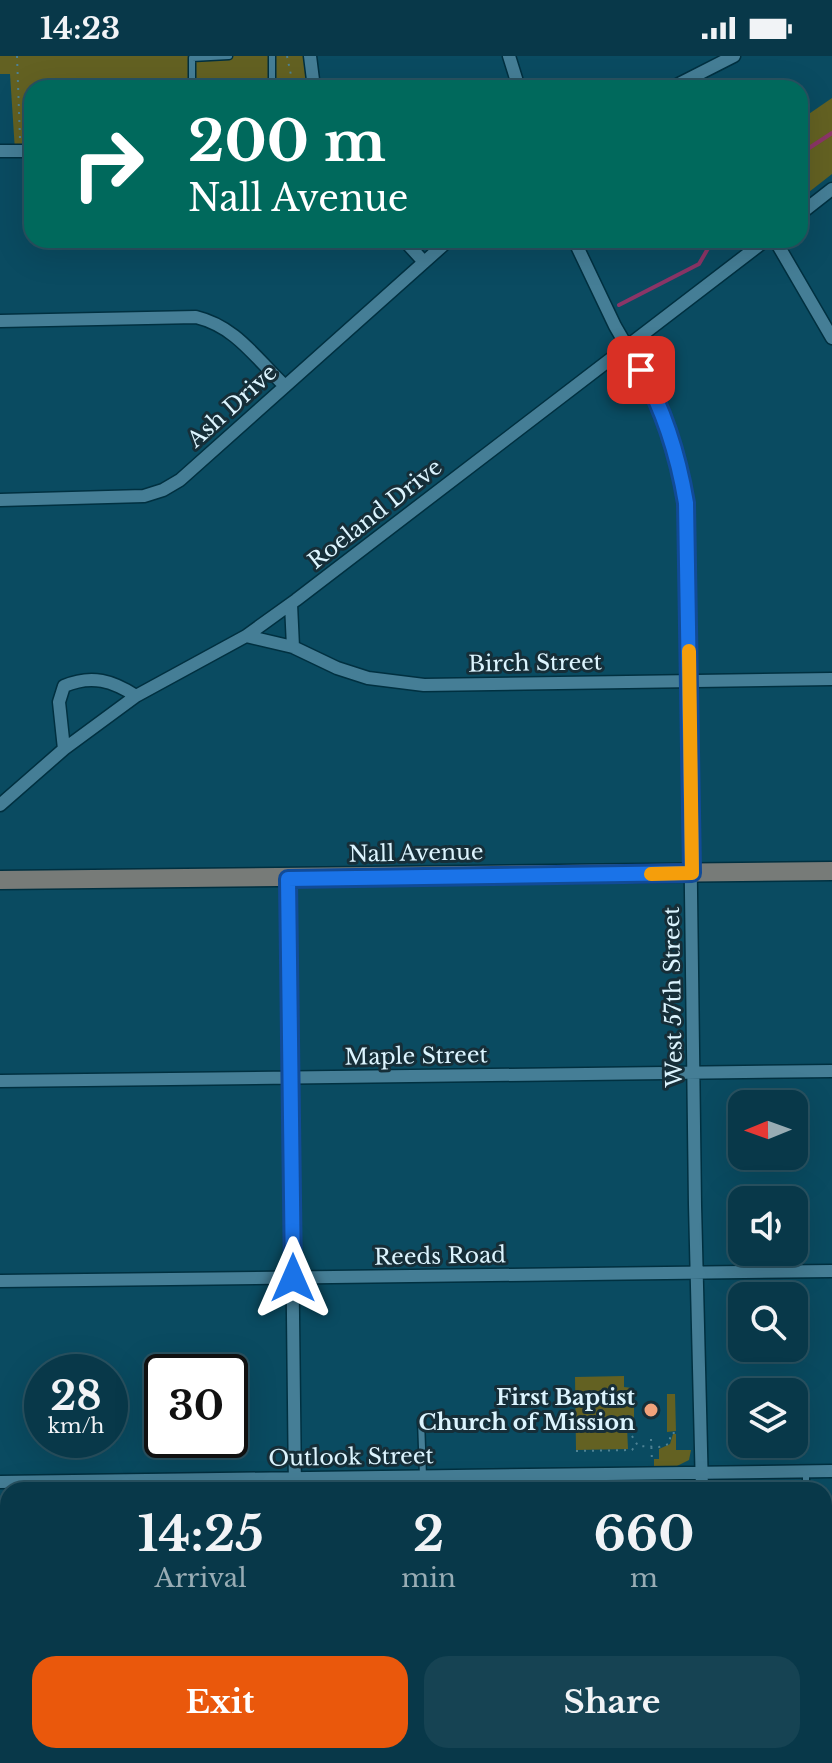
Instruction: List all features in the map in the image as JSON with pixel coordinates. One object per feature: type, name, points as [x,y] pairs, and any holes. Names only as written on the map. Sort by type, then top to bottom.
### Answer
[{"type":"street","points":[[310,56],[313,80]]},
{"type":"street","points":[[509,56],[516,80]]},
{"type":"street","points":[[684,80],[716,60],[734,56]]},
{"type":"street","points":[[0,151],[24,151]]},
{"type":"street","points":[[808,208],[832,189]]},
{"type":"street","points":[[411,248],[424,262]]},
{"type":"street","name":"Ash Drive","points":[[0,500],[144,496],[163,490],[180,480],[440,248]]},
{"type":"street","name":"West 57th Street","points":[[578,248],[626,345],[655,395],[680,465],[686,503],[702,1482]]},
{"type":"street","name":"Roeland Drive","points":[[0,805],[64,749],[136,696],[246,636],[291,604],[755,248]]},
{"type":"street","points":[[780,248],[832,338]]},
{"type":"street","points":[[0,321],[196,317],[215,321],[230,331],[285,386]]},
{"type":"street","points":[[291,604],[293,647]]},
{"type":"street","name":"Birch Street","points":[[246,636],[293,647],[337,668],[368,678],[398,683],[832,679]]},
{"type":"street","points":[[64,749],[59,702],[64,686],[76,681],[114,682],[136,696]]},
{"type":"street","name":"Nall Avenue","points":[[0,880],[832,871]]},
{"type":"street","points":[[288,879],[295,1482]]},
{"type":"street","name":"Maple Street","points":[[0,1081],[832,1071]]},
{"type":"street","name":"Reeds Road","points":[[0,1281],[832,1271]]},
{"type":"street","name":"Outlook Street","points":[[327,1482],[423,1476],[832,1471]]},
{"type":"lane","points":[[192,80],[192,58],[229,56]]},
{"type":"lane","points":[[272,56],[272,80]]},
{"type":"lane","points":[[421,1420],[423,1476]]},
{"type":"lane","points":[[806,1471],[806,1482]]},
{"type":"path","points":[[17,56],[20,140]]},
{"type":"path","points":[[287,56],[292,80]]},
{"type":"path","points":[[636,1445],[667,1445],[671,1433]]},
{"type":"path","points":[[632,1436],[636,1445]]},
{"type":"path","points":[[651,1439],[652,1460]]},
{"type":"path","points":[[576,1451],[632,1450],[636,1445]]},
{"type":"shaded area","points":[[0,56],[308,56],[312,80],[24,80],[24,151],[15,151],[10,74],[0,74]]},
{"type":"shaded area","points":[[832,98],[832,174],[808,193],[808,114]]},
{"type":"shaded area","points":[[624,1376],[624,1387],[634,1390],[634,1427],[627,1427],[628,1449],[576,1450],[575,1377]]},
{"type":"shaded area","points":[[667,1394],[675,1394],[676,1431],[667,1432]]},
{"type":"shaded area","points":[[673,1434],[676,1434],[676,1450],[691,1450],[689,1460],[677,1466],[654,1466],[654,1459],[659,1459],[659,1449],[670,1444]]},
{"type":"waterway","points":[[808,149],[832,133]]},
{"type":"waterway","points":[[619,305],[699,264],[708,248]]},
{"type":"slow traffic","points":[[651,874],[692,873],[689,651]]},
{"type":"place","name":"First Baptist Church of Mission","points":[[651,1410]]},
{"type":"route","points":[[293,1278],[288,879],[692,873],[686,503],[680,465],[665,418],[641,370]]}]
